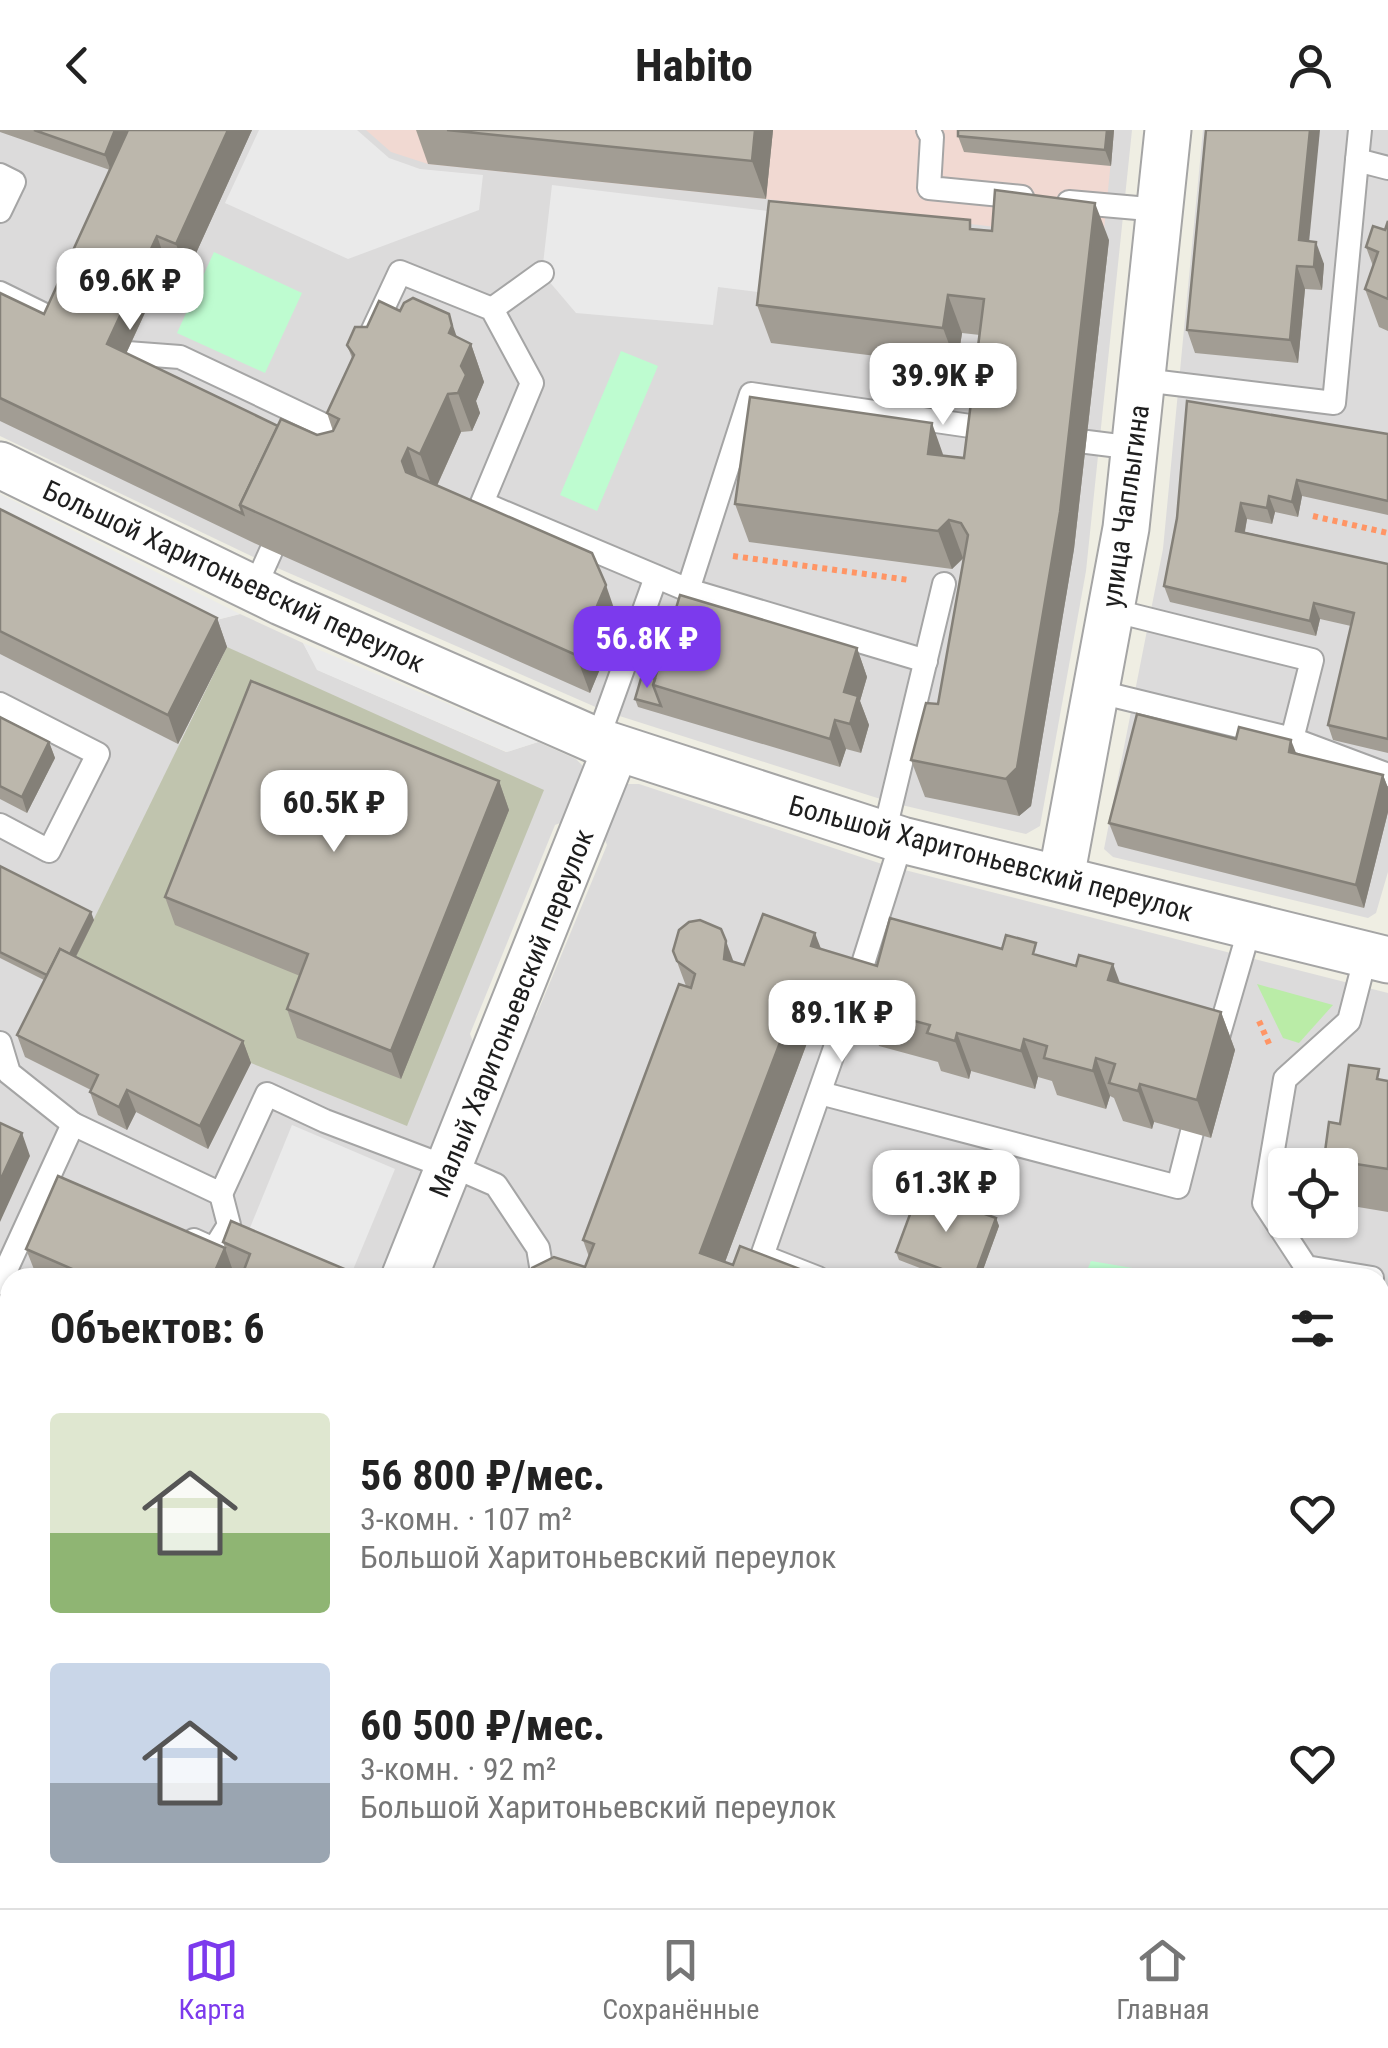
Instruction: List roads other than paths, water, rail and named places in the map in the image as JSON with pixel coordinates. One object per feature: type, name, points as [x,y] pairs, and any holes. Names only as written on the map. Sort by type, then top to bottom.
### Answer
[{"type":"street","name":"улица Чаплыгина","points":[[1061,878],[1126,528],[1168,130]]},
{"type":"street","name":"Большой Харитоньевский переулок","points":[[0,465],[262,570],[527,713],[606,745],[893,837],[1250,926],[1381,953]]},
{"type":"street","name":"Малый Харитоньевский переулок","points":[[408,1268],[606,745]]},
{"type":"lane","points":[[928,130],[932,137],[929,188],[1160,210]]},
{"type":"lane","points":[[1143,380],[1334,403],[1360,130]]},
{"type":"lane","points":[[1357,160],[1388,168]]},
{"type":"lane","points":[[0,175],[14,182],[0,210]]},
{"type":"lane","points":[[360,358],[400,272],[492,309],[532,383],[482,503],[688,590],[926,661]]},
{"type":"lane","points":[[492,309],[542,273]]},
{"type":"lane","points":[[0,293],[63,323]]},
{"type":"lane","points":[[127,353],[180,357],[332,419],[317,452]]},
{"type":"lane","points":[[688,590],[751,394],[984,428]]},
{"type":"lane","points":[[1086,442],[1135,448]]},
{"type":"lane","points":[[606,745],[656,577]]},
{"type":"lane","points":[[854,993],[893,837],[944,584]]},
{"type":"lane","points":[[1111,610],[1312,660],[1292,739]]},
{"type":"lane","points":[[1095,691],[1292,739],[1388,776]]},
{"type":"lane","points":[[0,704],[98,754],[49,851],[0,826]]},
{"type":"lane","points":[[1216,1044],[1250,926]]},
{"type":"lane","points":[[1312,1268],[1306,1267],[1264,1203],[1285,1079],[1349,1022],[1381,953]]},
{"type":"lane","points":[[793,1268],[762,1256],[842,1028]]},
{"type":"lane","points":[[0,1042],[10,1073],[73,1124],[221,1194]]},
{"type":"lane","points":[[820,1093],[1178,1187],[1192,1132]]},
{"type":"lane","points":[[165,1227],[214,1249],[228,1225],[221,1194],[267,1094],[324,1120],[496,1185],[538,1248],[541,1268]]},
{"type":"lane","points":[[10,1268],[58,1179],[73,1124]]}]
